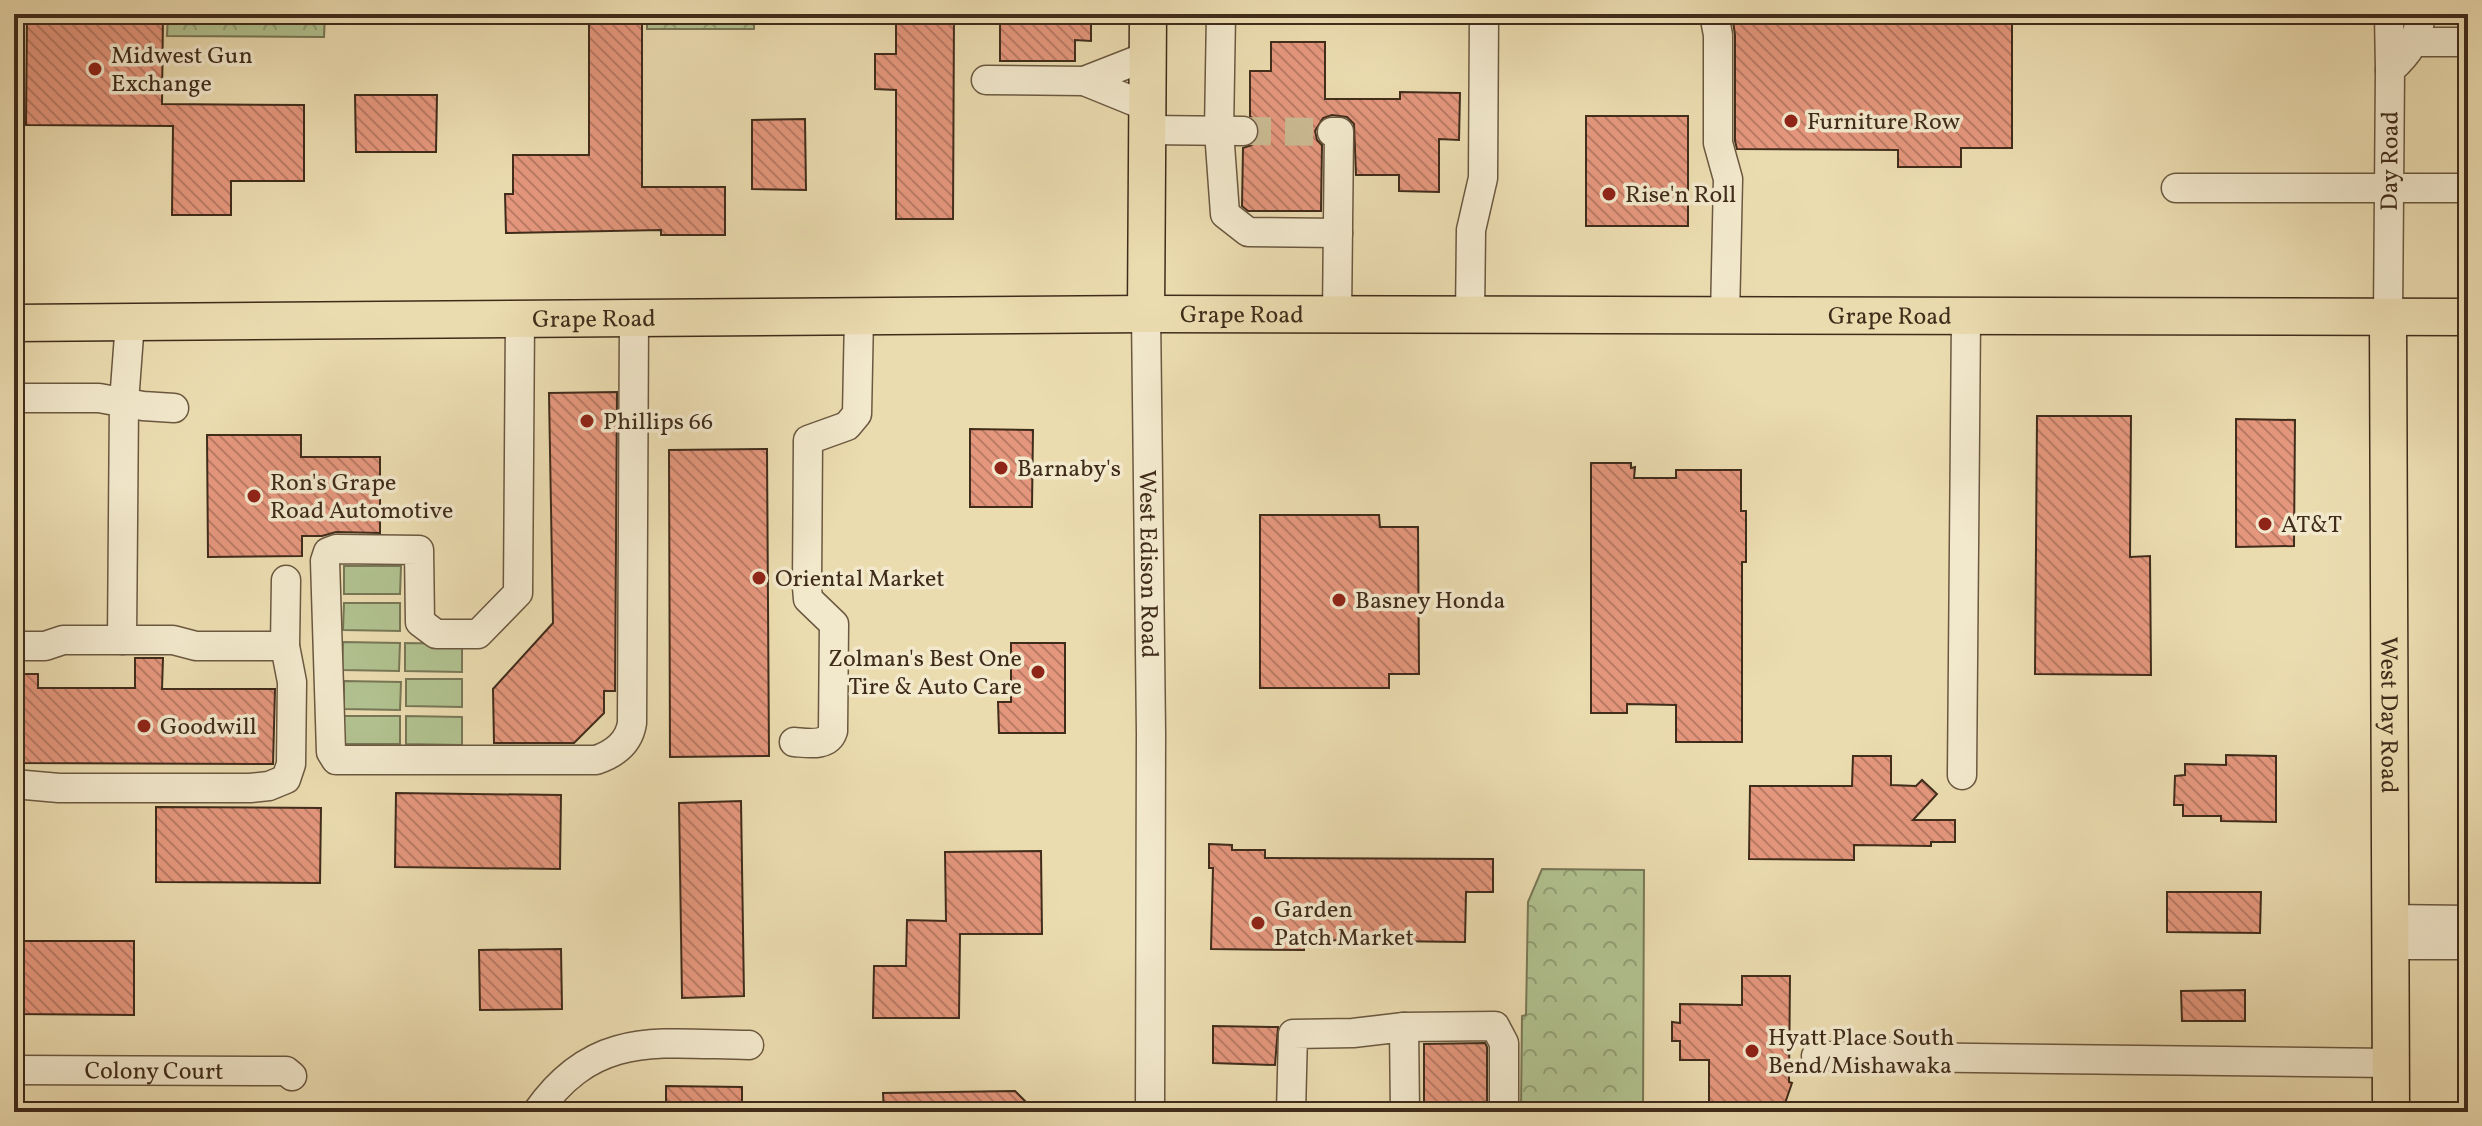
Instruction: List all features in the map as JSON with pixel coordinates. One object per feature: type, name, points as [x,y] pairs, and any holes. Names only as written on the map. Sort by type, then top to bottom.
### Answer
[{"type":"main road","name":"West Edison Road","points":[[1146,314],[1148,14]]},
{"type":"main road","name":"Grape Road","points":[[14,323],[1146,314],[2468,317]]},
{"type":"main road","name":"West Day Road","points":[[2388,317],[2391,1112]]},
{"type":"street","points":[[1221,14],[1231,131],[1225,214],[1248,232],[1338,233]]},
{"type":"street","points":[[1470,317],[1471,230],[1483,178],[1484,14]]},
{"type":"street","points":[[1714,14],[1718,35],[1718,143],[1728,179],[1725,317]]},
{"type":"street","name":"Day Road","points":[[2388,317],[2389,14]]},
{"type":"street","points":[[2390,70],[2407,55],[2415,42],[2421,14]]},
{"type":"street","points":[[2415,42],[2468,42]]},
{"type":"street","points":[[986,80],[1084,81],[1148,56]]},
{"type":"street","points":[[1084,81],[1148,118],[1231,131]]},
{"type":"street","points":[[1332,132],[1339,132],[1337,316]]},
{"type":"street","points":[[2176,188],[2468,188]]},
{"type":"street","name":"West Edison Road","points":[[1146,314],[1151,733],[1150,1112]]},
{"type":"street","points":[[794,742],[826,741],[833,731],[834,624],[808,599],[808,440],[847,426],[857,414],[859,316]]},
{"type":"street","points":[[1962,775],[1966,317]]},
{"type":"street","points":[[520,319],[518,593],[478,634],[436,634],[420,622],[419,550],[331,550],[326,555],[333,757],[342,761],[583,761],[608,757],[618,750],[631,732],[634,318]]},
{"type":"street","points":[[122,640],[124,402],[130,322]]},
{"type":"street","points":[[14,398],[99,398],[174,408]]},
{"type":"street","points":[[14,784],[59,788],[250,788],[278,784],[286,779],[291,764],[292,682],[285,646],[286,580]]},
{"type":"street","points":[[14,646],[45,646],[63,640],[173,640],[196,646],[285,646]]},
{"type":"street","points":[[2389,932],[2468,920]]},
{"type":"street","points":[[2389,932],[2468,945]]},
{"type":"street","points":[[1291,1112],[1293,1034],[1353,1033],[1404,1027],[1495,1026],[1504,1043],[1504,1112]]},
{"type":"street","points":[[1404,1027],[1405,1112]]},
{"type":"street","points":[[537,1112],[548,1096],[579,1066],[604,1054],[631,1046],[653,1044],[749,1045]]},
{"type":"street","points":[[1816,1056],[2390,1063]]},
{"type":"street","name":"Colony Court","points":[[14,1070],[286,1071],[292,1076]]},
{"type":"green space","points":[[168,14],[325,14],[324,37],[167,36]]},
{"type":"green space","points":[[647,14],[754,14],[754,29],[647,29]]},
{"type":"green space","points":[[344,566],[401,566],[400,594],[344,594]]},
{"type":"green space","points":[[344,603],[400,603],[400,631],[343,630]]},
{"type":"green space","points":[[343,642],[400,643],[399,671],[342,670]]},
{"type":"green space","points":[[405,643],[462,644],[462,672],[405,671]]},
{"type":"green space","points":[[406,679],[462,679],[462,707],[406,706]]},
{"type":"green space","points":[[344,681],[401,682],[400,710],[344,709]]},
{"type":"green space","points":[[344,716],[400,716],[400,744],[343,744]]},
{"type":"green space","points":[[406,716],[462,717],[462,745],[406,744]]},
{"type":"green space","points":[[1542,869],[1644,870],[1643,1112],[1521,1112],[1528,902]]},
{"type":"building","points":[[27,14],[163,14],[162,104],[304,105],[304,181],[231,181],[231,215],[172,215],[173,126],[26,125]]},
{"type":"building","points":[[589,14],[642,14],[642,187],[725,187],[725,235],[661,235],[661,230],[506,233],[505,194],[513,194],[513,155],[589,155]]},
{"type":"building","points":[[896,14],[954,14],[953,219],[896,219],[896,90],[875,89],[875,54],[896,54]]},
{"type":"building","points":[[1000,14],[1091,14],[1091,41],[1075,40],[1075,61],[1000,61]]},
{"type":"building","points":[[1732,14],[2012,14],[2012,148],[1961,148],[1961,167],[1898,167],[1898,150],[1737,149]]},
{"type":"building","points":[[1271,42],[1325,42],[1325,99],[1400,99],[1400,92],[1460,93],[1459,140],[1439,139],[1439,192],[1399,191],[1399,175],[1356,175],[1354,124],[1347,117],[1332,115],[1323,118],[1315,131],[1322,145],[1321,211],[1248,211],[1242,206],[1243,148],[1252,145],[1260,132],[1257,122],[1250,116],[1250,71],[1271,71]]},
{"type":"building","points":[[355,95],[437,95],[436,152],[356,152]]},
{"type":"building","points":[[1586,116],[1688,116],[1688,226],[1586,226]]},
{"type":"building","points":[[805,119],[806,190],[752,189],[752,120]]},
{"type":"building","points":[[617,392],[615,691],[604,691],[604,713],[574,743],[494,743],[493,689],[553,623],[549,393]]},
{"type":"building","points":[[2037,416],[2131,416],[2130,557],[2150,556],[2151,675],[2035,674]]},
{"type":"building","points":[[2236,419],[2295,420],[2294,546],[2236,547]]},
{"type":"building","name":"Barnaby's","points":[[970,429],[1033,430],[1032,507],[970,507]]},
{"type":"building","name":"Ron's Grape Road Automotive","points":[[207,435],[301,435],[301,457],[380,457],[380,533],[336,532],[302,536],[302,556],[208,557]]},
{"type":"building","points":[[767,449],[769,756],[670,757],[669,450]]},
{"type":"building","points":[[1591,463],[1631,463],[1631,468],[1635,467],[1634,478],[1676,478],[1676,470],[1741,470],[1741,511],[1746,511],[1746,562],[1742,562],[1742,742],[1676,742],[1676,705],[1627,704],[1627,713],[1591,713]]},
{"type":"building","name":"Basney Honda","points":[[1260,515],[1379,515],[1380,527],[1418,527],[1419,674],[1389,674],[1389,688],[1260,688]]},
{"type":"building","name":"Zolman's Best One Tire & Auto Care","points":[[1011,643],[1065,643],[1065,733],[999,733],[998,702],[1011,702]]},
{"type":"building","name":"Goodwill","points":[[135,658],[163,658],[162,689],[275,689],[273,764],[14,763],[14,674],[38,674],[38,688],[135,688]]},
{"type":"building","points":[[2226,755],[2276,756],[2276,822],[2221,821],[2221,816],[2183,816],[2183,805],[2174,805],[2175,776],[2185,775],[2185,764],[2226,765]]},
{"type":"building","points":[[1853,756],[1891,756],[1891,785],[1916,786],[1922,780],[1937,794],[1913,820],[1955,820],[1955,842],[1931,842],[1931,846],[1854,845],[1854,860],[1749,859],[1750,786],[1852,786]]},
{"type":"building","points":[[396,793],[561,795],[560,869],[395,867]]},
{"type":"building","points":[[741,801],[744,996],[682,998],[679,803]]},
{"type":"building","points":[[156,807],[321,808],[320,883],[156,882]]},
{"type":"building","points":[[1209,844],[1232,845],[1232,850],[1265,850],[1265,858],[1493,859],[1493,892],[1466,892],[1465,942],[1304,940],[1304,950],[1211,949],[1213,868],[1209,868]]},
{"type":"building","points":[[1041,851],[1042,934],[960,934],[959,1018],[873,1018],[874,966],[906,966],[907,920],[946,921],[945,852]]},
{"type":"building","points":[[2167,892],[2261,892],[2260,933],[2167,932]]},
{"type":"building","points":[[14,941],[134,941],[134,1015],[14,1014]]},
{"type":"building","points":[[561,949],[562,1009],[480,1010],[479,950]]},
{"type":"building","name":"Hyatt Place South Bend/Mishawaka","points":[[1742,976],[1790,976],[1789,1082],[1792,1083],[1782,1112],[1709,1112],[1709,1060],[1680,1060],[1680,1041],[1672,1041],[1672,1022],[1680,1023],[1680,1004],[1742,1005]]},
{"type":"building","points":[[2245,990],[2245,1021],[2182,1021],[2181,991]]},
{"type":"building","points":[[1213,1026],[1278,1027],[1275,1065],[1213,1063]]},
{"type":"building","points":[[1485,1043],[1487,1112],[1424,1112],[1424,1044]]},
{"type":"building","points":[[666,1086],[742,1087],[742,1112],[666,1112]]},
{"type":"building","points":[[1015,1091],[1036,1112],[884,1112],[883,1093]]},
{"type":"tunnel","points":[[1243,131],[1332,132]]},
{"type":"place","name":"Midwest Gun Exchange","points":[[95,69]]},
{"type":"place","name":"Furniture Row","points":[[1791,121]]},
{"type":"place","name":"Rise'n Roll","points":[[1609,194]]},
{"type":"place","name":"Phillips 66","points":[[587,421]]},
{"type":"place","name":"Barnaby's","points":[[1001,468]]},
{"type":"place","name":"Ron's Grape Road Automotive","points":[[254,496]]},
{"type":"place","name":"AT&T","points":[[2265,524]]},
{"type":"place","name":"Oriental Market","points":[[759,578]]},
{"type":"place","name":"Basney Honda","points":[[1339,600]]},
{"type":"place","name":"Zolman's Best One Tire & Auto Care","points":[[1038,672]]},
{"type":"place","name":"Goodwill","points":[[144,726]]},
{"type":"place","name":"Garden Patch Market","points":[[1258,923]]},
{"type":"place","name":"Hyatt Place South Bend/Mishawaka","points":[[1752,1051]]}]
